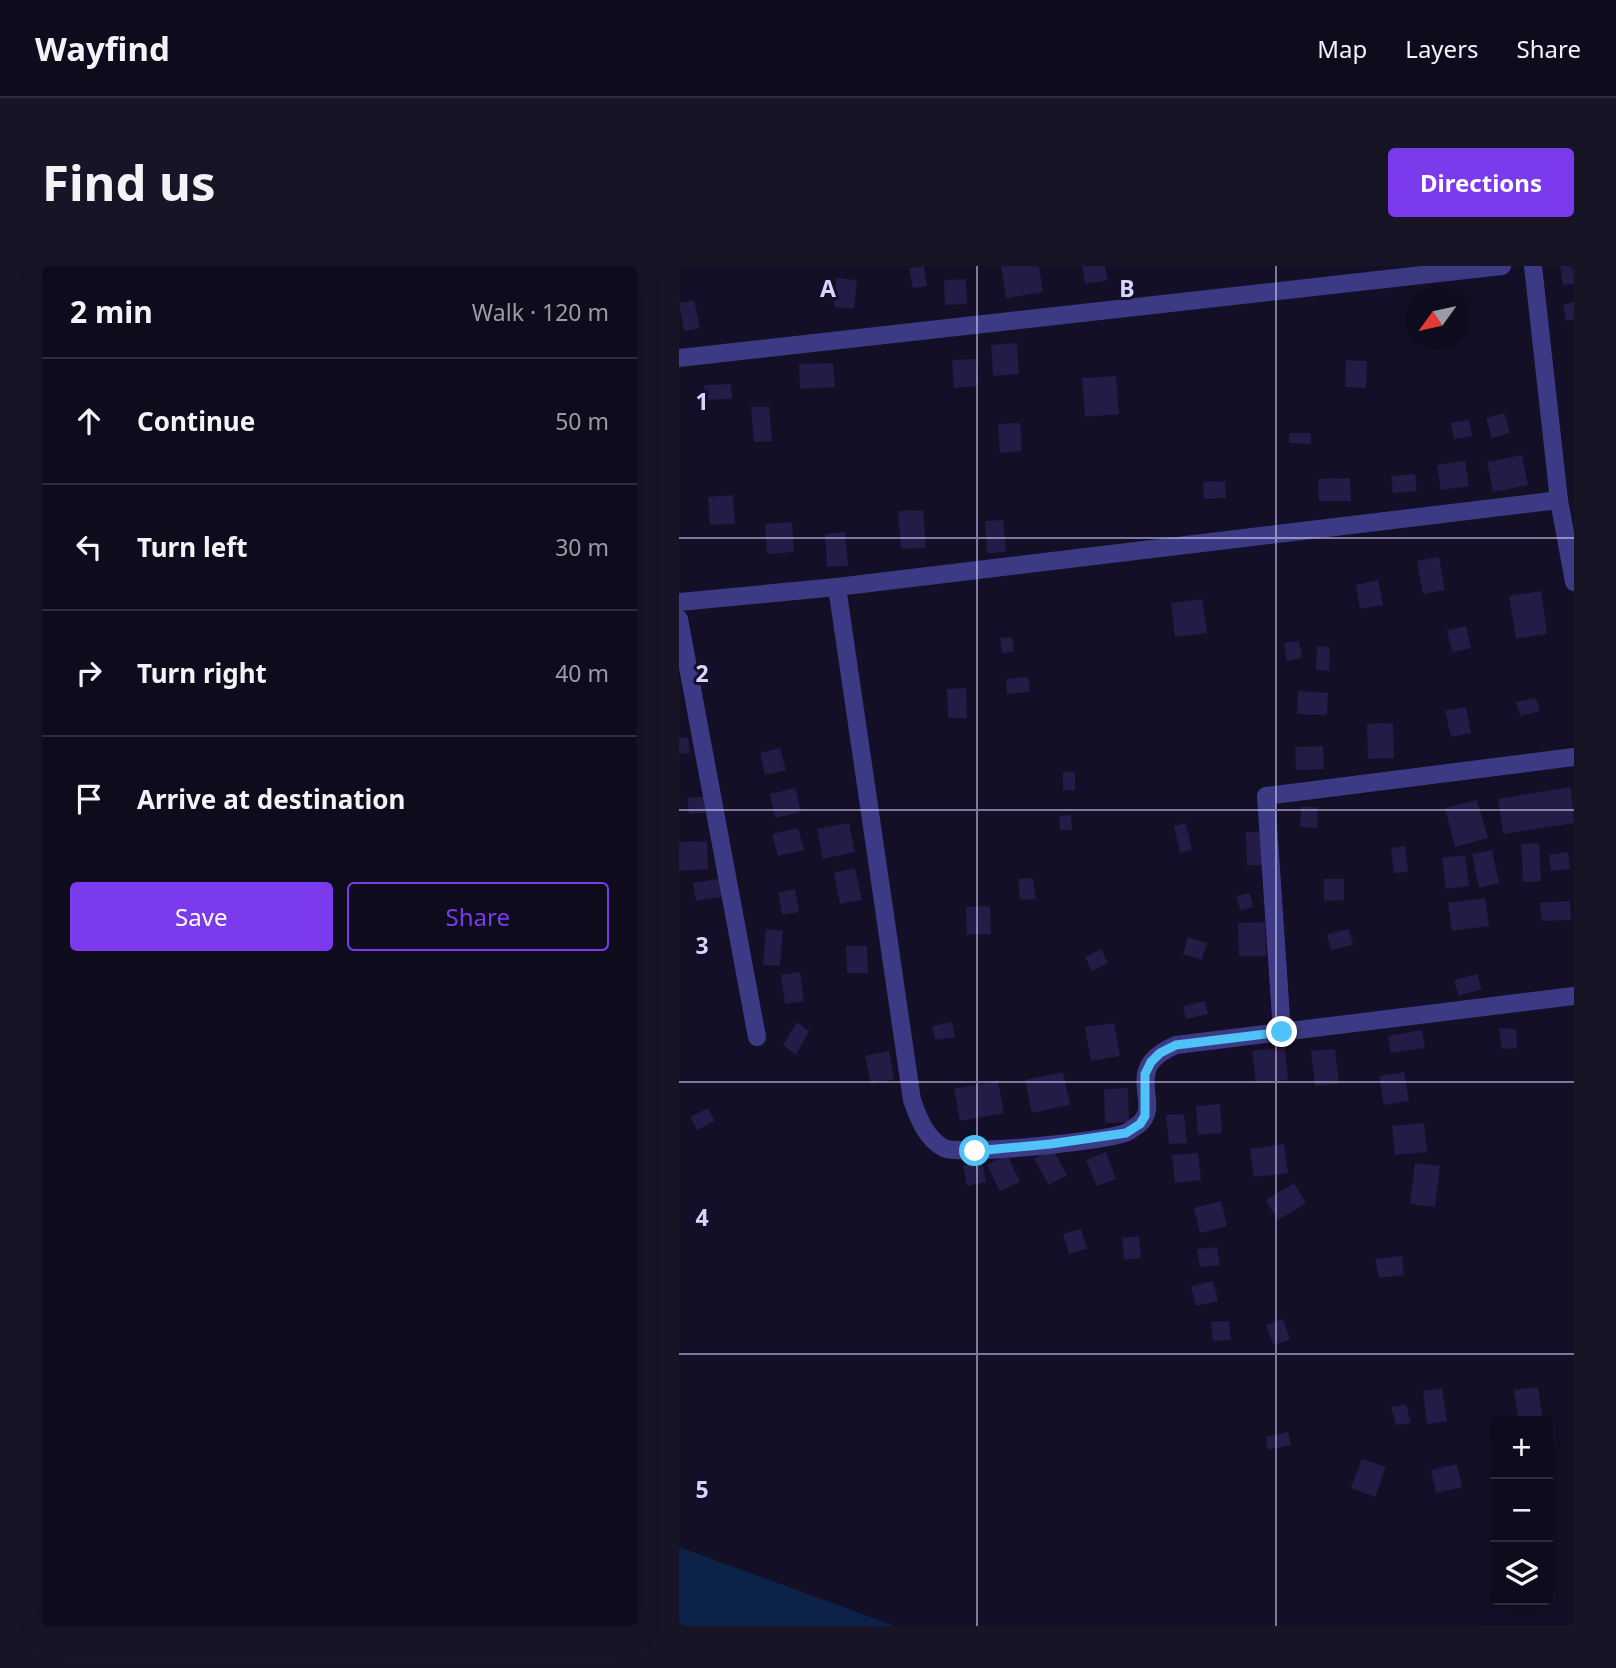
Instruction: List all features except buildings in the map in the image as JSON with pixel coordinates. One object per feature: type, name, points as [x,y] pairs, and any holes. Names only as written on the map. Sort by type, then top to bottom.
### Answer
[{"type":"street","points":[[679,358],[1502,266]]},
{"type":"street","points":[[1533,266],[1559,500],[1574,582]]},
{"type":"street","points":[[679,602],[837,587],[1559,500]]},
{"type":"street","points":[[837,587],[912,1100],[926,1131],[935,1142],[952,1150],[975,1151],[1126,1133],[1140,1124],[1145,1116],[1145,1074],[1151,1062],[1160,1053],[1176,1045],[1574,996]]},
{"type":"street","points":[[679,619],[757,1037]]},
{"type":"street","points":[[1282,1032],[1266,796],[1574,757]]},
{"type":"water","points":[[679,1547],[895,1626],[679,1626]]},
{"type":"route","points":[[975,1151],[1126,1133],[1140,1124],[1145,1116],[1145,1074],[1155,1056],[1176,1045],[1282,1032]]}]
